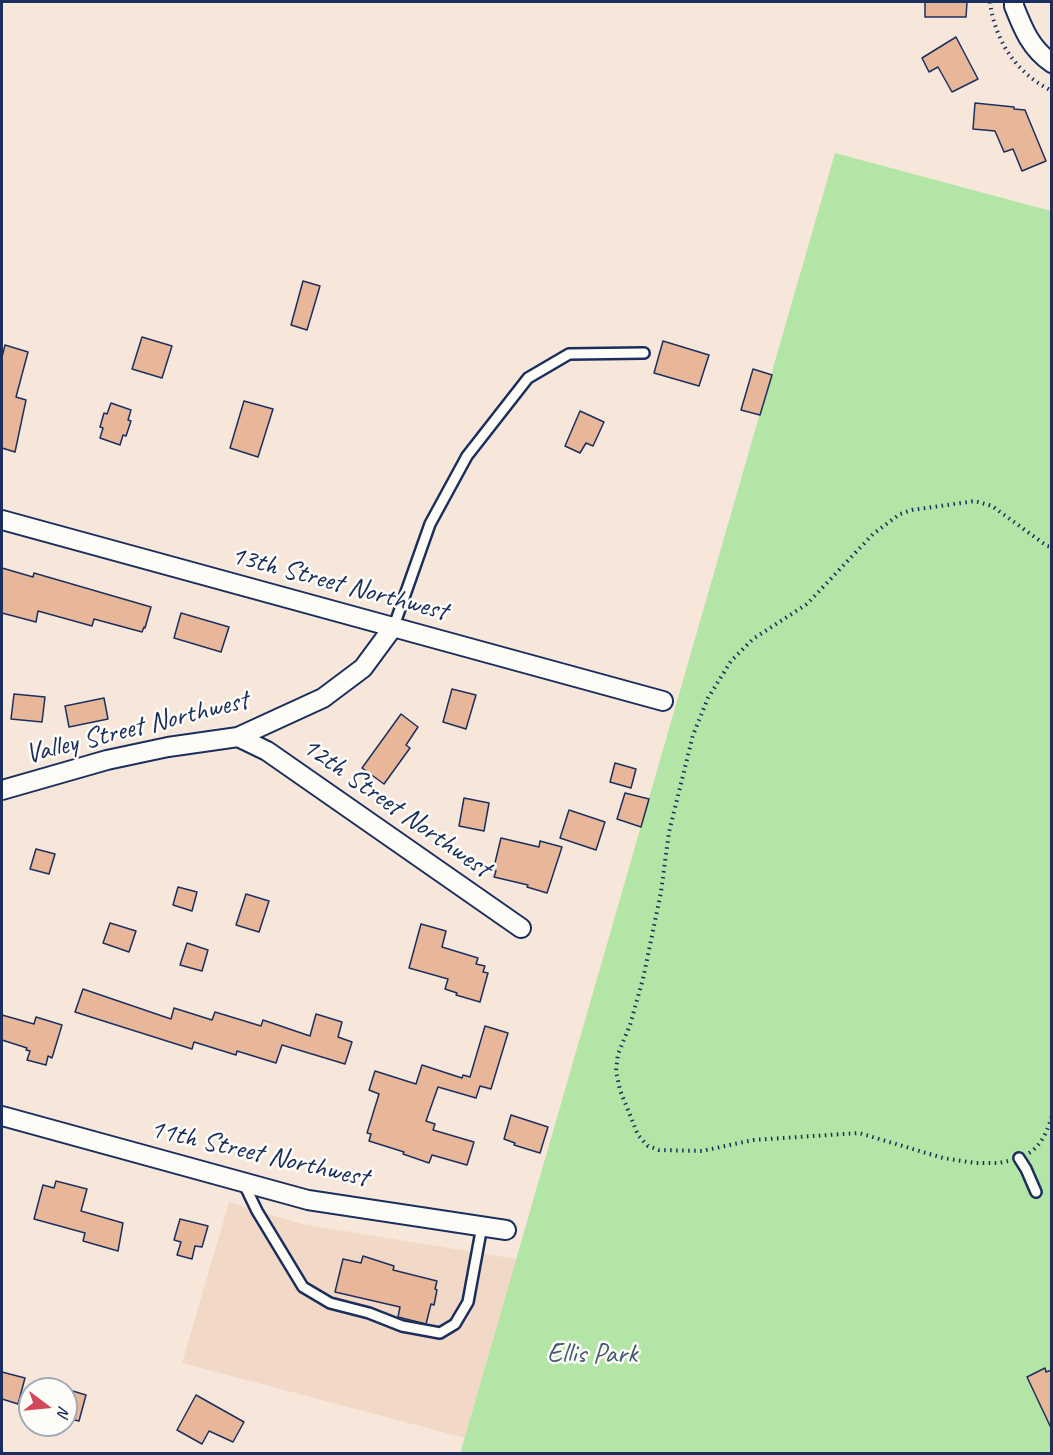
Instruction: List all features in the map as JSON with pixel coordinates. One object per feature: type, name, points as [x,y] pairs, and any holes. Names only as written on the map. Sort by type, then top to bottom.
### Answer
[{"type":"street","points":[[1014,2],[1027,37],[1042,57],[1052,63]]},
{"type":"street","name":"13th Street Northwest","points":[[2,520],[663,700]]},
{"type":"street","name":"Valley Street Northwest","points":[[2,790],[107,760],[238,736],[323,698],[363,668],[394,626]]},
{"type":"street","name":"12th Street Northwest","points":[[238,736],[267,751],[521,928]]},
{"type":"street","name":"11th Street Northwest","points":[[2,1116],[308,1200],[506,1230]]},
{"type":"lane","points":[[394,626],[430,524],[467,456],[528,378],[569,354],[644,353]]},
{"type":"lane","points":[[1019,1158],[1036,1192]]},
{"type":"lane","points":[[243,1182],[256,1211],[303,1287],[330,1303],[369,1313],[402,1326],[440,1333],[455,1324],[468,1302],[482,1226]]},
{"type":"path","points":[[990,2],[994,23],[1010,57],[1023,72],[1052,91]]},
{"type":"path","points":[[1052,547],[1047,546],[992,506],[975,501],[912,510],[900,514],[873,534],[807,604],[753,639],[731,661],[708,698],[693,735],[669,832],[661,892],[643,979],[630,1024],[618,1054],[616,1071],[620,1090],[638,1136],[648,1146],[659,1150],[702,1150],[753,1140],[859,1133],[943,1158],[975,1163],[999,1163],[1034,1151],[1044,1137],[1052,1116]]},
{"type":"shaded area","points":[[229,1202],[302,1224],[516,1259],[465,1438],[182,1363]]},
{"type":"green space","name":"Ellis Park","points":[[835,153],[1051,211],[1051,1453],[460,1454]]},
{"type":"building","points":[[925,2],[967,2],[966,17],[925,17]]},
{"type":"building","points":[[956,37],[978,79],[952,92],[938,67],[929,72],[922,58]]},
{"type":"building","points":[[975,103],[1025,110],[1046,161],[1022,171],[1013,149],[1004,152],[995,131],[973,129]]},
{"type":"building","points":[[303,281],[320,286],[307,330],[291,325]]},
{"type":"building","points":[[142,337],[172,346],[162,378],[132,369]]},
{"type":"building","points":[[663,341],[709,355],[699,386],[654,373]]},
{"type":"building","points":[[5,345],[28,352],[16,397],[26,400],[15,452],[2,448],[2,357]]},
{"type":"building","points":[[753,369],[772,375],[760,415],[741,410]]},
{"type":"building","points":[[244,401],[273,409],[258,457],[230,448]]},
{"type":"building","points":[[111,403],[131,410],[128,420],[131,421],[120,445],[100,438],[104,413],[107,414]]},
{"type":"building","points":[[580,411],[604,422],[593,446],[586,443],[580,453],[565,446]]},
{"type":"building","points":[[2,568],[33,577],[34,573],[151,607],[145,628],[142,632],[94,619],[92,626],[38,611],[36,622],[2,613]]},
{"type":"building","points":[[181,613],[229,627],[221,652],[174,638]]},
{"type":"building","points":[[452,689],[476,695],[466,729],[443,722]]},
{"type":"building","points":[[14,694],[45,697],[42,722],[11,719]]},
{"type":"building","points":[[104,698],[108,719],[69,727],[65,706]]},
{"type":"building","points":[[401,714],[418,727],[406,745],[410,748],[384,784],[362,768]]},
{"type":"building","points":[[615,763],[636,769],[631,788],[610,782]]},
{"type":"building","points":[[625,793],[649,799],[641,827],[617,819]]},
{"type":"building","points":[[464,798],[489,803],[484,831],[459,826]]},
{"type":"building","points":[[569,810],[605,822],[596,850],[560,838]]},
{"type":"building","points":[[501,838],[539,847],[540,841],[562,847],[547,893],[527,887],[528,885],[494,877],[496,871],[493,871]]},
{"type":"building","points":[[36,849],[55,854],[49,874],[30,869]]},
{"type":"building","points":[[178,887],[197,892],[192,911],[173,905]]},
{"type":"building","points":[[246,894],[269,901],[259,932],[236,925]]},
{"type":"building","points":[[110,923],[136,931],[129,952],[103,943]]},
{"type":"building","points":[[421,924],[446,931],[442,947],[478,958],[476,964],[485,966],[483,972],[488,973],[480,1002],[445,989],[448,979],[409,968]]},
{"type":"building","points":[[187,943],[208,950],[202,971],[180,965]]},
{"type":"building","points":[[83,989],[171,1019],[174,1008],[212,1020],[215,1012],[261,1026],[263,1020],[310,1036],[316,1014],[342,1022],[338,1037],[352,1042],[345,1064],[282,1045],[276,1063],[237,1051],[236,1055],[194,1042],[192,1049],[75,1012]]},
{"type":"building","points":[[2,1015],[34,1024],[36,1017],[62,1025],[52,1058],[48,1056],[46,1065],[27,1060],[30,1051],[26,1050],[27,1048],[2,1040]]},
{"type":"building","points":[[485,1026],[508,1033],[491,1089],[480,1086],[476,1098],[438,1087],[426,1121],[435,1124],[433,1130],[474,1142],[467,1165],[432,1155],[429,1163],[369,1141],[371,1134],[367,1133],[379,1094],[369,1090],[375,1071],[416,1084],[422,1065],[462,1078],[463,1075],[470,1077]]},
{"type":"building","points":[[511,1115],[548,1127],[540,1153],[514,1145],[515,1143],[504,1139]]},
{"type":"building","points":[[56,1181],[87,1189],[81,1211],[123,1223],[118,1251],[83,1241],[85,1233],[34,1219],[43,1185],[54,1188]]},
{"type":"building","points":[[180,1219],[208,1226],[202,1247],[195,1246],[192,1259],[177,1255],[181,1242],[174,1240]]},
{"type":"building","points":[[363,1256],[394,1266],[393,1270],[437,1281],[434,1305],[431,1304],[426,1324],[398,1317],[400,1307],[335,1292],[343,1259],[361,1263]]},
{"type":"building","points":[[1045,1368],[1046,1372],[1052,1370],[1052,1430],[1027,1377]]},
{"type":"building","points":[[2,1372],[21,1377],[18,1377],[18,1404],[2,1399]]},
{"type":"building","points":[[78,1393],[86,1395],[78,1421]]},
{"type":"building","points":[[196,1395],[244,1422],[233,1442],[209,1431],[202,1444],[177,1430]]}]
